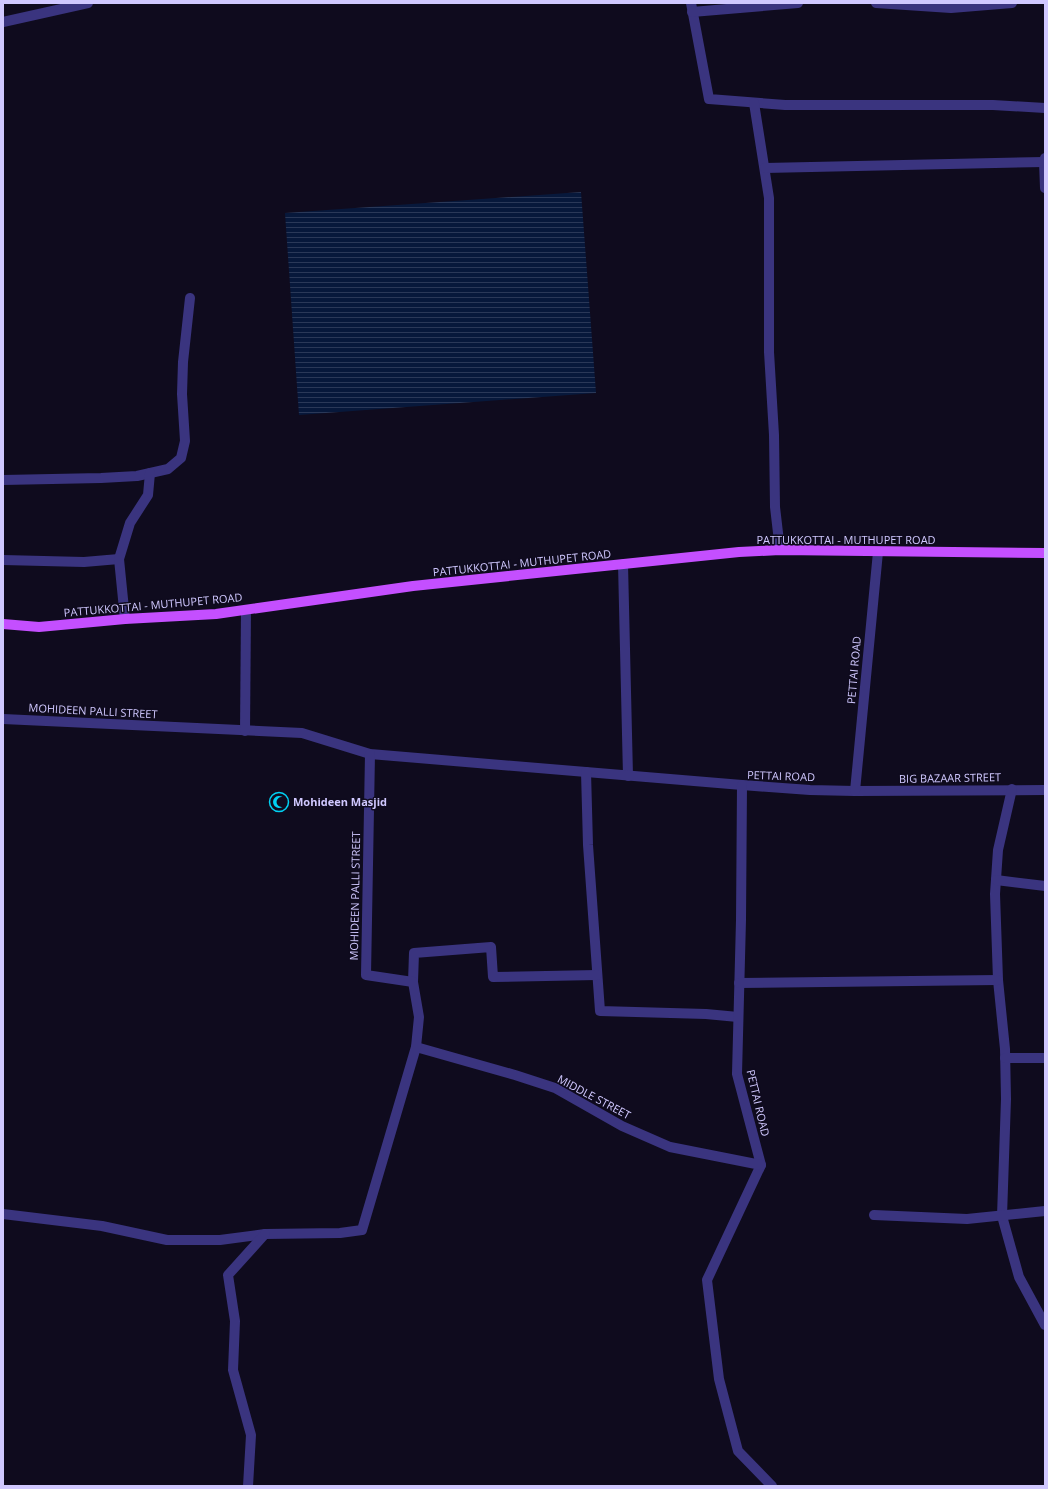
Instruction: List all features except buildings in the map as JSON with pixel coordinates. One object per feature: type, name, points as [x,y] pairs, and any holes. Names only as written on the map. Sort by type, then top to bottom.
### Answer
[{"type":"main road","name":"PATTUKKOTTAI - MUTHUPET ROAD","points":[[3,624],[39,627],[125,619],[216,614],[413,586],[739,552],[780,550],[1045,553]]},
{"type":"street","points":[[3,22],[88,3]]},
{"type":"street","points":[[798,3],[691,7],[709,99],[785,105],[993,105],[1045,108]]},
{"type":"street","points":[[876,3],[951,8],[1012,3]]},
{"type":"street","points":[[754,103],[769,198],[769,352],[774,435],[776,507],[780,550]]},
{"type":"street","points":[[765,168],[1044,160],[1045,188]]},
{"type":"street","points":[[3,480],[137,476],[168,469],[181,458],[185,440],[182,394],[183,362],[190,298]]},
{"type":"street","points":[[125,619],[119,560],[130,523],[148,495],[150,473]]},
{"type":"street","name":"PETTAI ROAD","points":[[761,1165],[737,1074],[740,982],[742,785],[810,790],[855,791],[878,552]]},
{"type":"street","points":[[3,560],[84,562],[119,560]]},
{"type":"street","points":[[623,564],[628,776]]},
{"type":"street","points":[[245,731],[246,610]]},
{"type":"street","name":"MOHIDEEN PALLI STREET","points":[[3,719],[302,733],[370,754],[742,785]]},
{"type":"street","name":"MOHIDEEN PALLI STREET","points":[[370,754],[366,975],[413,982]]},
{"type":"street","points":[[586,772],[588,845],[600,1011],[706,1014],[738,1017]]},
{"type":"street","points":[[1012,789],[998,850],[996,880],[998,980],[1005,1058],[1006,1099],[1002,1216],[1019,1277],[1045,1325]]},
{"type":"street","name":"BIG BAZAAR STREET","points":[[855,791],[1045,790]]},
{"type":"street","points":[[996,880],[1045,886]]},
{"type":"street","points":[[3,1214],[102,1226],[167,1240],[220,1240],[265,1234],[340,1233],[362,1230],[416,1047],[419,1017],[413,982],[414,953],[491,947],[493,977],[597,975]]},
{"type":"street","points":[[740,982],[998,980]]},
{"type":"street","name":"MIDDLE STREET","points":[[416,1047],[515,1075],[554,1088],[622,1126],[670,1147],[761,1165]]},
{"type":"street","points":[[1005,1058],[1045,1058]]},
{"type":"street","points":[[761,1165],[707,1280],[719,1379],[738,1450],[772,1486]]},
{"type":"street","points":[[874,1215],[967,1219],[1045,1211]]},
{"type":"street","points":[[248,1486],[251,1435],[232,1370],[235,1321],[228,1275],[265,1234]]},
{"type":"water","points":[[581,192],[596,393],[299,415],[285,213]]},
{"type":"place","name":"Mohideen Masjid","points":[[279,802]]}]
